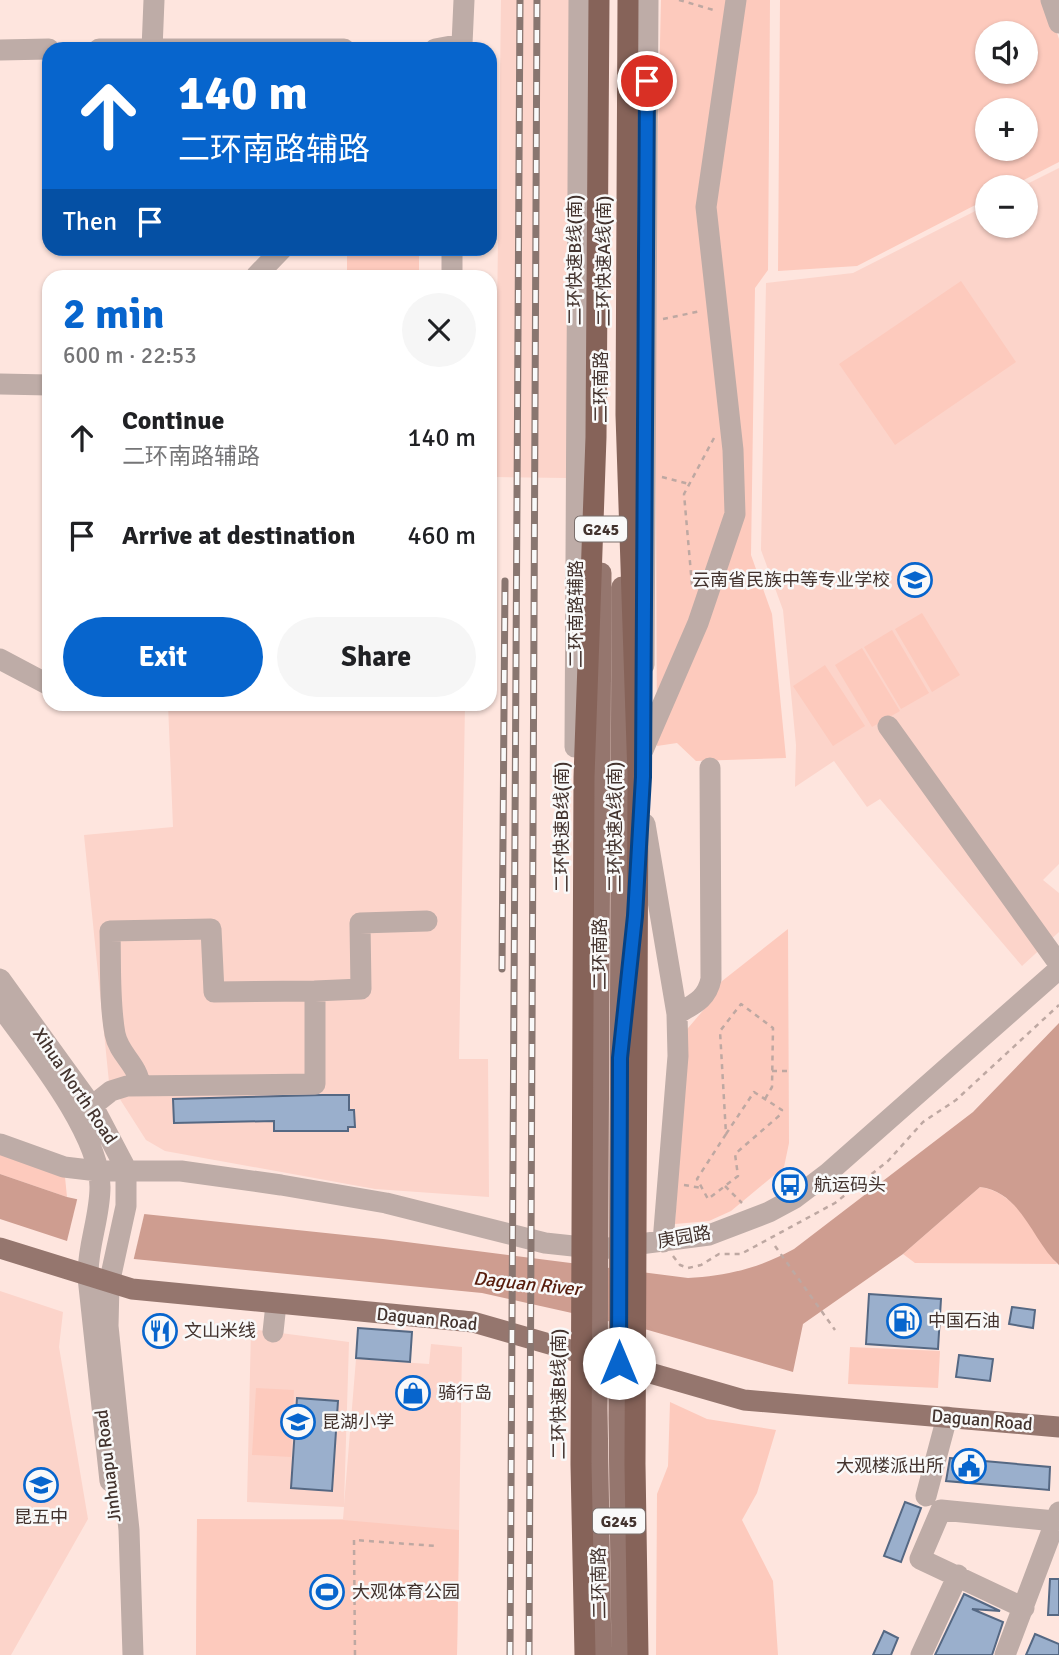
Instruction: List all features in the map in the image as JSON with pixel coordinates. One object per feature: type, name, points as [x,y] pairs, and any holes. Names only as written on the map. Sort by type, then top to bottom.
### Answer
[{"type":"highway","name":"二环快速B线(南)","points":[[585,1655],[581,1464],[584,777],[596,448],[601,0]]},
{"type":"highway","name":"二环快速A线(南)","points":[[626,0],[626,415],[637,712],[635,1486],[638,1655]]},
{"type":"main road","name":"二环南路","points":[[601,0],[610,1058]]},
{"type":"main road","name":"二环南路","points":[[601,1655],[608,1388],[610,1058],[626,0]]},
{"type":"main road","name":"Daguan Road","points":[[0,1248],[98,1281],[150,1292],[473,1322],[635,1366],[744,1400],[1059,1427]]},
{"type":"main road","name":"二环南路","points":[[608,1388],[622,1655]]},
{"type":"street","points":[[152,42],[154,0]]},
{"type":"street","points":[[462,42],[464,0]]},
{"type":"street","name":"二环南路辅路","points":[[579,0],[576,798],[581,897],[610,1058]]},
{"type":"street","points":[[648,0],[643,797],[650,861],[677,1014],[678,1056],[663,1242]]},
{"type":"street","points":[[1051,0],[1059,23]]},
{"type":"street","points":[[643,750],[698,622],[736,514],[733,450],[706,207],[735,8]]},
{"type":"street","points":[[0,50],[42,50]]},
{"type":"street","points":[[262,270],[275,256]]},
{"type":"street","points":[[0,384],[42,385]]},
{"type":"street","points":[[0,659],[42,681]]},
{"type":"street","points":[[888,726],[1059,966]]},
{"type":"street","points":[[677,1014],[700,1000],[708,991],[710,979],[710,768]]},
{"type":"street","points":[[610,1058],[643,797]]},
{"type":"street","points":[[140,1086],[138,1071],[126,1058],[115,1035],[110,931],[211,929],[214,992],[315,991],[361,989],[360,923],[427,921]]},
{"type":"street","name":"庚园路","points":[[0,1144],[64,1167],[98,1171],[126,1169],[194,1173],[386,1203],[545,1243],[601,1249],[709,1235],[795,1198],[828,1173],[1059,966]]},
{"type":"street","name":"Xihua North Road","points":[[0,979],[92,1106],[126,1169],[126,1206],[114,1258],[98,1281]]},
{"type":"street","points":[[92,1106],[119,1087],[315,1084],[315,991]]},
{"type":"street","name":"Xihua North Road","points":[[0,1006],[76,1118],[98,1171],[99,1200],[89,1249],[98,1281]]},
{"type":"street","name":"Jinhuapu Road","points":[[98,1281],[116,1534],[120,1655]]},
{"type":"street","name":"Jinhuapu Road","points":[[98,1281],[108,1329],[129,1530],[134,1655]]},
{"type":"street","points":[[273,1332],[276,1304]]},
{"type":"street","points":[[926,1496],[947,1417]]},
{"type":"street","points":[[1005,1655],[1024,1608],[1057,1517],[941,1510],[920,1559],[1024,1608]]},
{"type":"street","points":[[921,1655],[958,1576]]},
{"type":"path","points":[[679,0],[735,8]]},
{"type":"path","points":[[646,323],[718,307]]},
{"type":"path","points":[[692,589],[684,494],[716,435]]},
{"type":"path","points":[[645,473],[690,484]]},
{"type":"path","points":[[726,1134],[720,1031],[741,1004],[773,1028],[772,1087],[765,1099]]},
{"type":"path","points":[[772,1071],[792,1071]]},
{"type":"path","points":[[754,1092],[765,1099],[782,1110],[780,1115],[735,1154],[738,1176],[708,1199],[697,1179],[754,1092]]},
{"type":"path","points":[[724,1186],[756,1217]]},
{"type":"path","points":[[775,1246],[835,1330]]},
{"type":"path","points":[[355,1655],[355,1539],[436,1545]]},
{"type":"shaded area","points":[[501,0],[573,0],[567,478],[497,477]]},
{"type":"shaded area","points":[[661,0],[770,0],[768,270],[755,288],[751,555],[772,614],[786,758],[696,761],[677,743],[657,746],[655,260]]},
{"type":"shaded area","points":[[780,0],[1046,0],[1059,39],[1059,162],[1034,175],[975,175],[975,205],[857,266],[778,271]]},
{"type":"shaded area","name":"云南省民族中等专业学校","points":[[1059,168],[1059,864],[1043,880],[1059,893],[1059,932],[1022,966],[880,799],[867,807],[834,761],[795,787],[796,745],[783,610],[761,550],[766,283],[853,273],[975,211],[975,238],[1038,238],[1038,178]]},
{"type":"shaded area","points":[[347,256],[419,256],[419,270],[347,270]]},
{"type":"shaded area","points":[[961,281],[1016,362],[895,445],[839,364]]},
{"type":"shaded area","points":[[922,613],[960,675],[932,692],[895,629]]},
{"type":"shaded area","points":[[892,630],[929,693],[901,709],[864,647]]},
{"type":"shaded area","points":[[862,648],[900,711],[872,727],[835,665]]},
{"type":"shaded area","points":[[825,665],[865,726],[833,746],[793,686]]},
{"type":"shaded area","points":[[168,711],[465,711],[459,1059],[488,1059],[489,1197],[375,1189],[165,1151],[146,1140],[109,1082],[84,835],[173,827]]},
{"type":"shaded area","points":[[788,929],[789,1143],[784,1167],[731,1211],[709,1221],[675,1224],[684,1076],[683,1034],[706,1007],[717,985]]},
{"type":"shaded area","points":[[0,1136],[64,1167],[67,1197],[0,1174]]},
{"type":"shaded area","points":[[980,1187],[1005,1197],[1016,1206],[1057,1264],[915,1263],[903,1254]]},
{"type":"shaded area","name":"昆五中","points":[[0,1291],[63,1312],[59,1347],[88,1519],[11,1655],[0,1655]]},
{"type":"shaded area","points":[[251,1329],[349,1342],[344,1505],[356,1359],[429,1364],[431,1344],[462,1347],[457,1655],[196,1655],[197,1519],[343,1519],[344,1507],[247,1502]]},
{"type":"shaded area","points":[[850,1347],[940,1351],[938,1388],[848,1384]]},
{"type":"shaded area","points":[[256,1388],[294,1390],[291,1457],[252,1455]]},
{"type":"shaded area","points":[[670,1402],[707,1419],[776,1430],[757,1493],[742,1520],[773,1581],[778,1655],[656,1655],[657,1494],[668,1466]]},
{"type":"shaded area","name":"大观体育公园","points":[[197,1519],[343,1520],[459,1530],[457,1655],[196,1655]]},
{"type":"water","name":"Daguan River","points":[[1059,1023],[1059,1265],[1006,1198],[980,1187],[903,1254],[803,1324],[793,1372],[648,1330],[482,1293],[134,1259],[0,1219],[0,1174],[67,1197],[144,1214],[383,1239],[688,1278],[729,1273],[755,1266],[794,1249],[973,1112]]},
{"type":"pier","points":[[78,1196],[145,1211],[133,1262],[66,1245]]},
{"type":"building","points":[[349,1095],[349,1110],[354,1110],[355,1127],[348,1127],[348,1131],[274,1131],[274,1121],[174,1123],[173,1099]]},
{"type":"building","name":"中国石油","points":[[869,1294],[941,1299],[938,1349],[866,1344]]},
{"type":"building","points":[[1012,1307],[1035,1310],[1033,1328],[1009,1324]]},
{"type":"building","points":[[358,1328],[412,1332],[410,1362],[356,1358]]},
{"type":"building","points":[[959,1355],[993,1359],[990,1381],[956,1377]]},
{"type":"building","points":[[297,1398],[338,1401],[332,1491],[291,1488]]},
{"type":"building","points":[[950,1458],[1050,1467],[1049,1490],[946,1481]]},
{"type":"building","points":[[905,1502],[921,1508],[901,1562],[884,1556]]},
{"type":"building","points":[[1050,1579],[1059,1579],[1059,1615],[1048,1615]]},
{"type":"building","points":[[964,1594],[1000,1611],[972,1609],[1003,1622],[992,1655],[935,1655]]},
{"type":"building","points":[[884,1631],[898,1638],[891,1655],[873,1655]]},
{"type":"building","points":[[1035,1634],[1059,1644],[1059,1655],[1026,1655]]},
{"type":"railway","points":[[510,1655],[520,0]]},
{"type":"railway","points":[[529,1655],[537,0]]},
{"type":"railway","points":[[502,969],[505,581]]},
{"type":"place","name":"云南省民族中等专业学校","points":[[915,580]]},
{"type":"place","name":"航运码头","points":[[790,1185]]},
{"type":"place","name":"中国石油","points":[[904,1321]]},
{"type":"place","name":"文山米线","points":[[160,1331]]},
{"type":"place","name":"骑行岛","points":[[413,1393]]},
{"type":"place","name":"昆湖小学","points":[[298,1422]]},
{"type":"place","name":"大观楼派出所","points":[[969,1466]]},
{"type":"place","name":"昆五中","points":[[41,1485]]},
{"type":"place","name":"大观体育公园","points":[[327,1592]]},
{"type":"route","points":[[619,1363],[620,1058],[635,916],[643,777],[647,81]]}]
